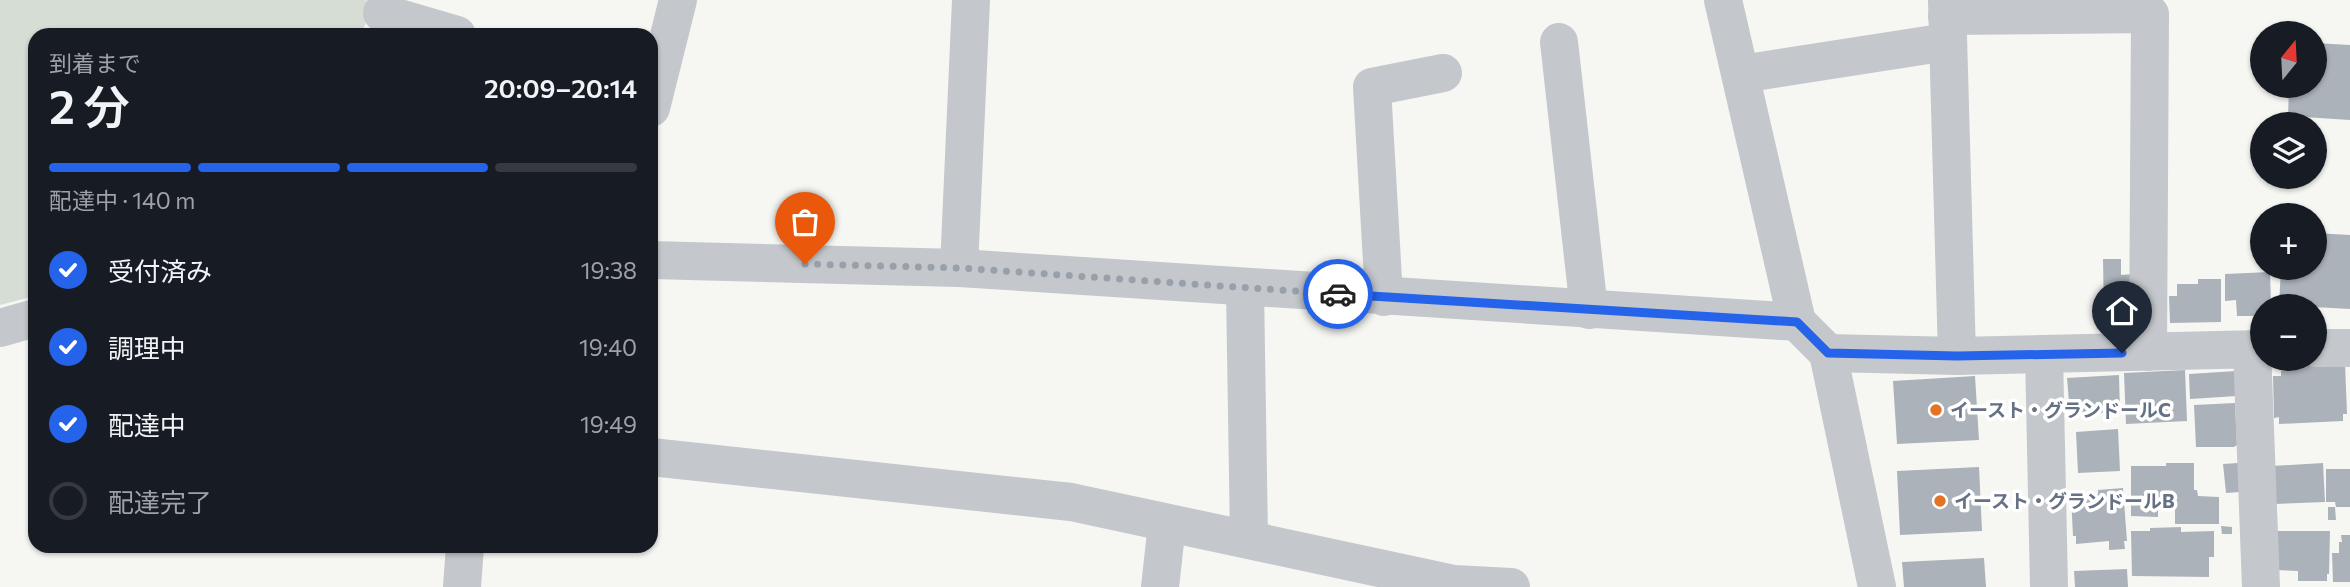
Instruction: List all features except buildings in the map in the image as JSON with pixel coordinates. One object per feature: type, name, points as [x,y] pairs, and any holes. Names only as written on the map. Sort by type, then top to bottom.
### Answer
[{"type":"street","points":[[658,80],[678,0]]},
{"type":"street","points":[[960,268],[971,0]]},
{"type":"street","points":[[1723,0],[1797,322],[1828,353],[1877,587]]},
{"type":"street","points":[[1741,74],[1947,19],[2150,14],[2148,352]]},
{"type":"street","points":[[381,16],[429,28]]},
{"type":"street","points":[[1947,19],[1957,356]]},
{"type":"street","points":[[1559,42],[1589,310]]},
{"type":"street","points":[[1384,297],[1372,87],[1443,73]]},
{"type":"street","points":[[658,260],[960,268],[1797,322]]},
{"type":"street","points":[[1245,288],[1249,539]]},
{"type":"street","points":[[0,328],[28,320]]},
{"type":"street","points":[[2327,348],[2350,348]]},
{"type":"street","points":[[1828,353],[1957,356],[2250,349]]},
{"type":"street","points":[[2044,354],[2049,587]]},
{"type":"street","points":[[2257,371],[2261,587]]},
{"type":"street","points":[[658,458],[1071,502],[1454,584],[1511,587]]},
{"type":"street","points":[[1160,587],[1167,524]]},
{"type":"street","points":[[462,587],[464,553]]},
{"type":"shaded area","points":[[0,0],[374,1],[364,28],[28,28],[28,298],[0,305]]},
{"type":"way so far","points":[[805,264],[960,268],[1338,294]]},
{"type":"place","name":"イースト・グランドールC","points":[[1936,410]]},
{"type":"place","name":"イースト・グランドールB","points":[[1940,501]]},
{"type":"route","points":[[1338,294],[1797,322],[1828,353],[1957,356],[2122,353]]}]
